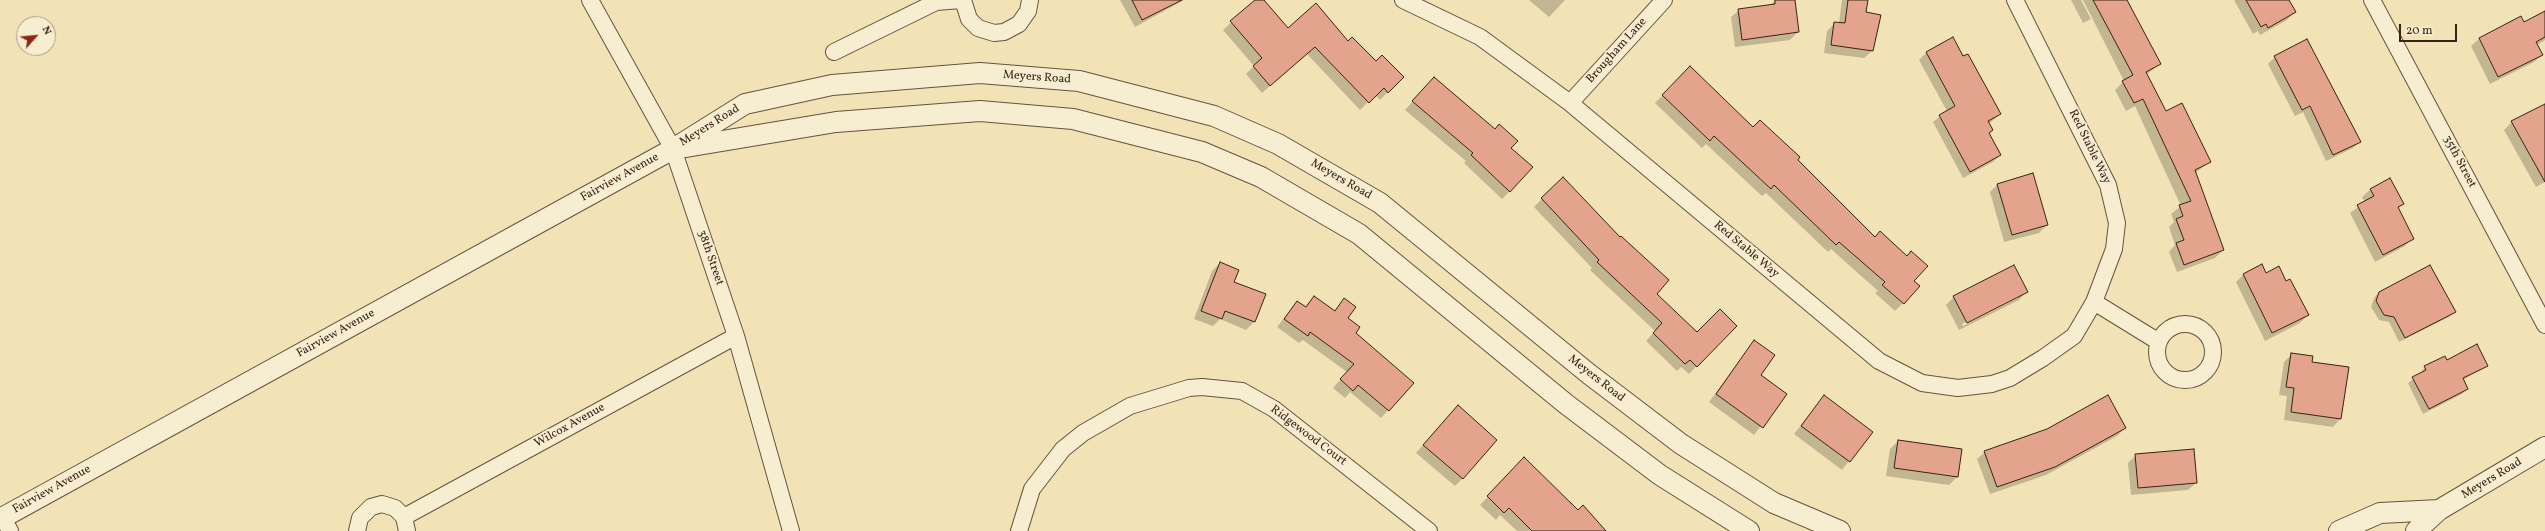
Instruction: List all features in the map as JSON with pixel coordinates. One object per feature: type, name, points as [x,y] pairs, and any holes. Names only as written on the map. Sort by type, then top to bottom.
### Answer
[{"type":"street","name":"38th Street","points":[[590,0],[672,149],[736,336],[791,531]]},
{"type":"street","points":[[834,52],[936,2],[962,0],[969,19],[978,28],[994,33],[1004,32],[1019,24],[1028,11],[1030,0]]},
{"type":"street","name":"Red Stable Way","points":[[1402,0],[1480,37],[1570,103],[1879,361],[1922,383],[1958,388],[1992,384],[2010,378],[2043,358],[2074,336],[2094,302],[2114,249],[2117,223],[2108,185],[2015,0]]},
{"type":"street","name":"Brougham Lane","points":[[1570,103],[1664,0]]},
{"type":"street","name":"35th Street","points":[[2372,0],[2545,325]]},
{"type":"street","name":"Meyers Road","points":[[672,149],[745,104],[832,85],[980,74],[1079,81],[1214,116],[1278,144],[1380,203],[1589,374],[1681,444],[1774,502],[1840,531]]},
{"type":"street","name":"Meyers Road","points":[[672,149],[836,122],[980,111],[1073,118],[1202,152],[1261,177],[1359,234],[1566,404],[1660,475],[1749,531]]},
{"type":"street","name":"Fairview Avenue","points":[[3,520],[672,149]]},
{"type":"street","points":[[2094,302],[2159,342]]},
{"type":"street","name":"Wilcox Avenue","points":[[357,531],[360,518],[371,507],[382,504],[395,508],[405,524],[736,336]]},
{"type":"street","name":"Ridgewood Court","points":[[1019,531],[1032,489],[1063,449],[1083,433],[1130,406],[1176,391],[1202,387],[1242,391],[1274,409],[1429,531]]},
{"type":"street","name":"Meyers Road","points":[[2416,531],[2438,510],[2545,447]]},
{"type":"street","name":"Meyers Road","points":[[2339,531],[2380,513],[2438,510]]},
{"type":"building","points":[[1132,0],[1182,0],[1142,20]]},
{"type":"building","points":[[1255,0],[1264,0],[1288,28],[1316,3],[1348,41],[1352,37],[1376,61],[1382,55],[1404,77],[1388,93],[1384,88],[1369,103],[1315,47],[1270,86],[1253,66],[1262,58],[1230,21]]},
{"type":"building","points":[[1775,0],[1795,0],[1799,32],[1742,40],[1738,9],[1775,4]]},
{"type":"building","points":[[1848,0],[1868,0],[1866,12],[1881,15],[1873,51],[1831,45],[1834,22],[1845,23]]},
{"type":"building","points":[[2093,0],[2127,0],[2161,64],[2146,72],[2166,111],[2182,103],[2211,162],[2195,170],[2224,250],[2184,265],[2176,243],[2184,240],[2176,219],[2183,216],[2179,205],[2191,201],[2143,99],[2134,103],[2122,81],[2133,75]]},
{"type":"building","points":[[2246,0],[2289,0],[2296,12],[2268,28],[2266,24],[2261,27]]},
{"type":"building","points":[[2545,11],[2545,37],[2536,42],[2543,55],[2498,77],[2479,38],[2521,16],[2524,22]]},
{"type":"building","points":[[1953,37],[1963,56],[1968,54],[2001,114],[1988,121],[1993,130],[1989,133],[2001,155],[1970,172],[1939,115],[1955,106],[1926,52]]},
{"type":"building","points":[[2307,39],[2361,142],[2333,155],[2310,106],[2302,110],[2274,56]]},
{"type":"building","points":[[1690,66],[1753,127],[1760,120],[1800,157],[1798,160],[1875,237],[1880,231],[1907,256],[1911,251],[1928,266],[1914,281],[1920,286],[1904,304],[1882,285],[1885,282],[1839,242],[1836,245],[1774,185],[1771,189],[1714,136],[1710,141],[1662,95]]},
{"type":"building","points":[[1434,77],[1495,129],[1499,124],[1518,141],[1511,148],[1533,167],[1510,192],[1471,155],[1473,153],[1412,101]]},
{"type":"building","points":[[2545,104],[2545,182],[2511,121]]},
{"type":"building","points":[[2033,173],[2048,225],[2012,235],[1997,184]]},
{"type":"building","points":[[1563,177],[1620,237],[1621,236],[1669,280],[1657,294],[1697,332],[1720,309],[1737,326],[1697,367],[1690,360],[1685,364],[1653,333],[1662,323],[1597,262],[1599,260],[1541,198]]},
{"type":"building","points":[[2390,178],[2404,204],[2398,207],[2414,239],[2383,255],[2357,205],[2374,196],[2370,189]]},
{"type":"building","points":[[1220,262],[1239,270],[1234,282],[1266,294],[1255,322],[1225,311],[1222,319],[1201,311]]},
{"type":"building","points":[[2262,264],[2266,273],[2279,266],[2286,281],[2290,279],[2309,315],[2272,333],[2243,274]]},
{"type":"building","points":[[2014,265],[2028,292],[1967,323],[1953,296]]},
{"type":"building","points":[[2430,265],[2456,312],[2405,338],[2394,317],[2384,315],[2376,301],[2379,292]]},
{"type":"building","points":[[1314,296],[1335,311],[1344,298],[1356,307],[1348,318],[1360,327],[1356,333],[1414,383],[1389,411],[1358,385],[1353,391],[1340,379],[1354,364],[1310,332],[1308,336],[1284,319],[1297,301],[1306,307]]},
{"type":"building","points":[[1754,340],[1775,355],[1761,375],[1787,394],[1763,428],[1716,394]]},
{"type":"building","points":[[2477,344],[2488,366],[2463,378],[2468,389],[2429,409],[2412,377],[2426,370],[2424,366],[2445,356],[2447,360]]},
{"type":"building","points":[[2291,353],[2313,356],[2312,362],[2349,367],[2341,419],[2291,412],[2294,388],[2286,387]]},
{"type":"building","points":[[1824,395],[1873,432],[1850,462],[1801,426]]},
{"type":"building","points":[[2108,395],[2126,428],[2055,467],[1997,487],[1984,451],[2047,429]]},
{"type":"building","points":[[1458,405],[1497,440],[1463,479],[1423,445]]},
{"type":"building","points":[[1898,440],[1962,449],[1958,477],[1894,468]]},
{"type":"building","points":[[2194,449],[2197,483],[2138,488],[2135,454]]},
{"type":"building","points":[[1524,457],[1578,510],[1583,505],[1606,531],[1532,531],[1509,508],[1504,513],[1487,496]]}]
